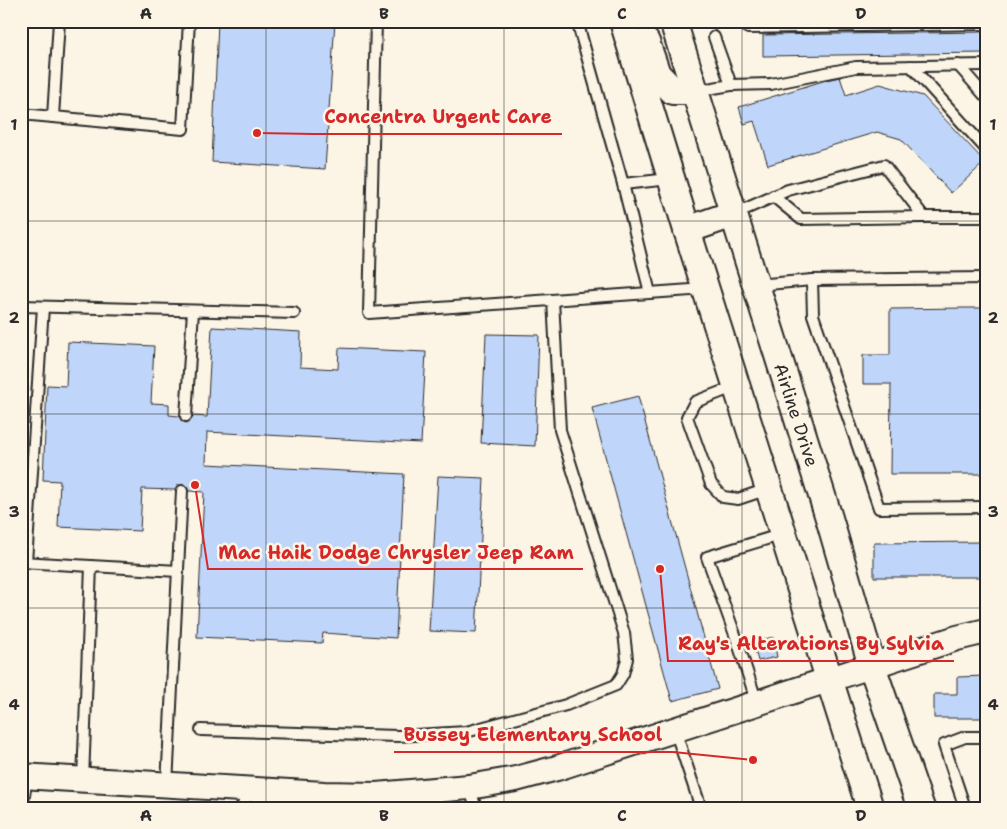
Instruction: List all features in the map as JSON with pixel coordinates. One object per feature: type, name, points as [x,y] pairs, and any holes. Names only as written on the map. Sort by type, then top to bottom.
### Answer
[{"type":"main road","name":"Airline Drive","points":[[673,21],[754,285],[829,518],[872,666],[921,808]]},
{"type":"main road","points":[[623,23],[645,39],[657,74],[673,91],[695,91]]},
{"type":"main road","points":[[623,23],[870,808]]},
{"type":"main road","points":[[687,230],[733,214]]},
{"type":"street","points":[[24,777],[167,785],[245,799],[350,794],[419,800],[472,797],[516,779],[557,768],[957,638],[986,631]]},
{"type":"lane","points":[[53,117],[59,21]]},
{"type":"lane","points":[[21,114],[183,129],[189,21]]},
{"type":"lane","points":[[376,21],[369,314],[706,289]]},
{"type":"lane","points":[[577,21],[623,184],[650,293]]},
{"type":"lane","points":[[747,21],[748,28],[986,24]]},
{"type":"lane","points":[[714,37],[731,85]]},
{"type":"lane","points":[[958,65],[986,97]]},
{"type":"lane","points":[[695,91],[731,85],[771,84],[856,66],[986,65]]},
{"type":"lane","points":[[911,66],[986,149]]},
{"type":"lane","points":[[733,214],[788,190],[884,165],[924,217]]},
{"type":"lane","points":[[623,184],[672,179]]},
{"type":"lane","points":[[773,196],[801,219],[986,217]]},
{"type":"lane","points":[[754,285],[812,280],[986,278]]},
{"type":"lane","points":[[812,280],[813,315],[879,508],[986,506]]},
{"type":"lane","points":[[201,730],[398,736],[466,732],[566,705],[616,685],[623,674],[627,658],[624,633],[560,430],[553,300]]},
{"type":"lane","points":[[21,306],[294,314]]},
{"type":"lane","points":[[43,307],[24,562],[178,571]]},
{"type":"lane","points":[[186,416],[193,311]]},
{"type":"lane","points":[[736,385],[695,402],[687,417],[711,484],[723,497],[738,499],[770,488]]},
{"type":"lane","points":[[167,785],[182,491]]},
{"type":"lane","points":[[757,704],[738,643],[707,557],[784,534]]},
{"type":"lane","points":[[83,780],[91,566]]},
{"type":"lane","points":[[675,730],[701,808]]},
{"type":"lane","points":[[965,808],[944,745],[965,737],[986,737]]},
{"type":"lane","points":[[22,808],[24,777]]},
{"type":"building","points":[[218,21],[335,21],[325,169],[212,162]]},
{"type":"building","points":[[986,32],[986,53],[763,56],[763,35]]},
{"type":"building","points":[[840,77],[846,95],[880,84],[923,96],[985,162],[951,193],[901,139],[877,132],[768,165],[754,121],[744,124],[739,107]]},
{"type":"building","points":[[986,308],[986,474],[890,474],[891,384],[863,384],[863,355],[890,355],[890,309]]},
{"type":"building","points":[[212,327],[301,332],[300,367],[338,369],[339,348],[426,352],[421,443],[207,432],[206,464],[404,474],[396,638],[323,633],[322,643],[197,637],[204,492],[189,491],[185,485],[178,485],[175,490],[142,489],[140,531],[58,527],[60,481],[43,480],[47,385],[66,386],[68,342],[154,346],[151,403],[169,404],[169,415],[179,416],[186,423],[193,416],[207,417]]},
{"type":"building","points":[[486,334],[539,335],[535,446],[481,443]]},
{"type":"building","points":[[638,396],[718,689],[672,701],[592,408]]},
{"type":"building","points":[[438,476],[484,478],[476,633],[429,631]]},
{"type":"building","points":[[986,542],[986,577],[874,577],[874,543]]},
{"type":"building","points":[[773,637],[777,657],[758,661],[753,642]]},
{"type":"building","points":[[986,676],[986,718],[934,718],[934,694],[957,694],[957,677]]},
{"type":"place","name":"Concentra Urgent Care","points":[[257,133]]},
{"type":"place","name":"Mac Haik Dodge Chrysler Jeep Ram","points":[[195,485]]},
{"type":"place","name":"Ray's Alterations By Sylvia","points":[[660,569]]},
{"type":"place","name":"Bussey Elementary School","points":[[753,760]]}]
